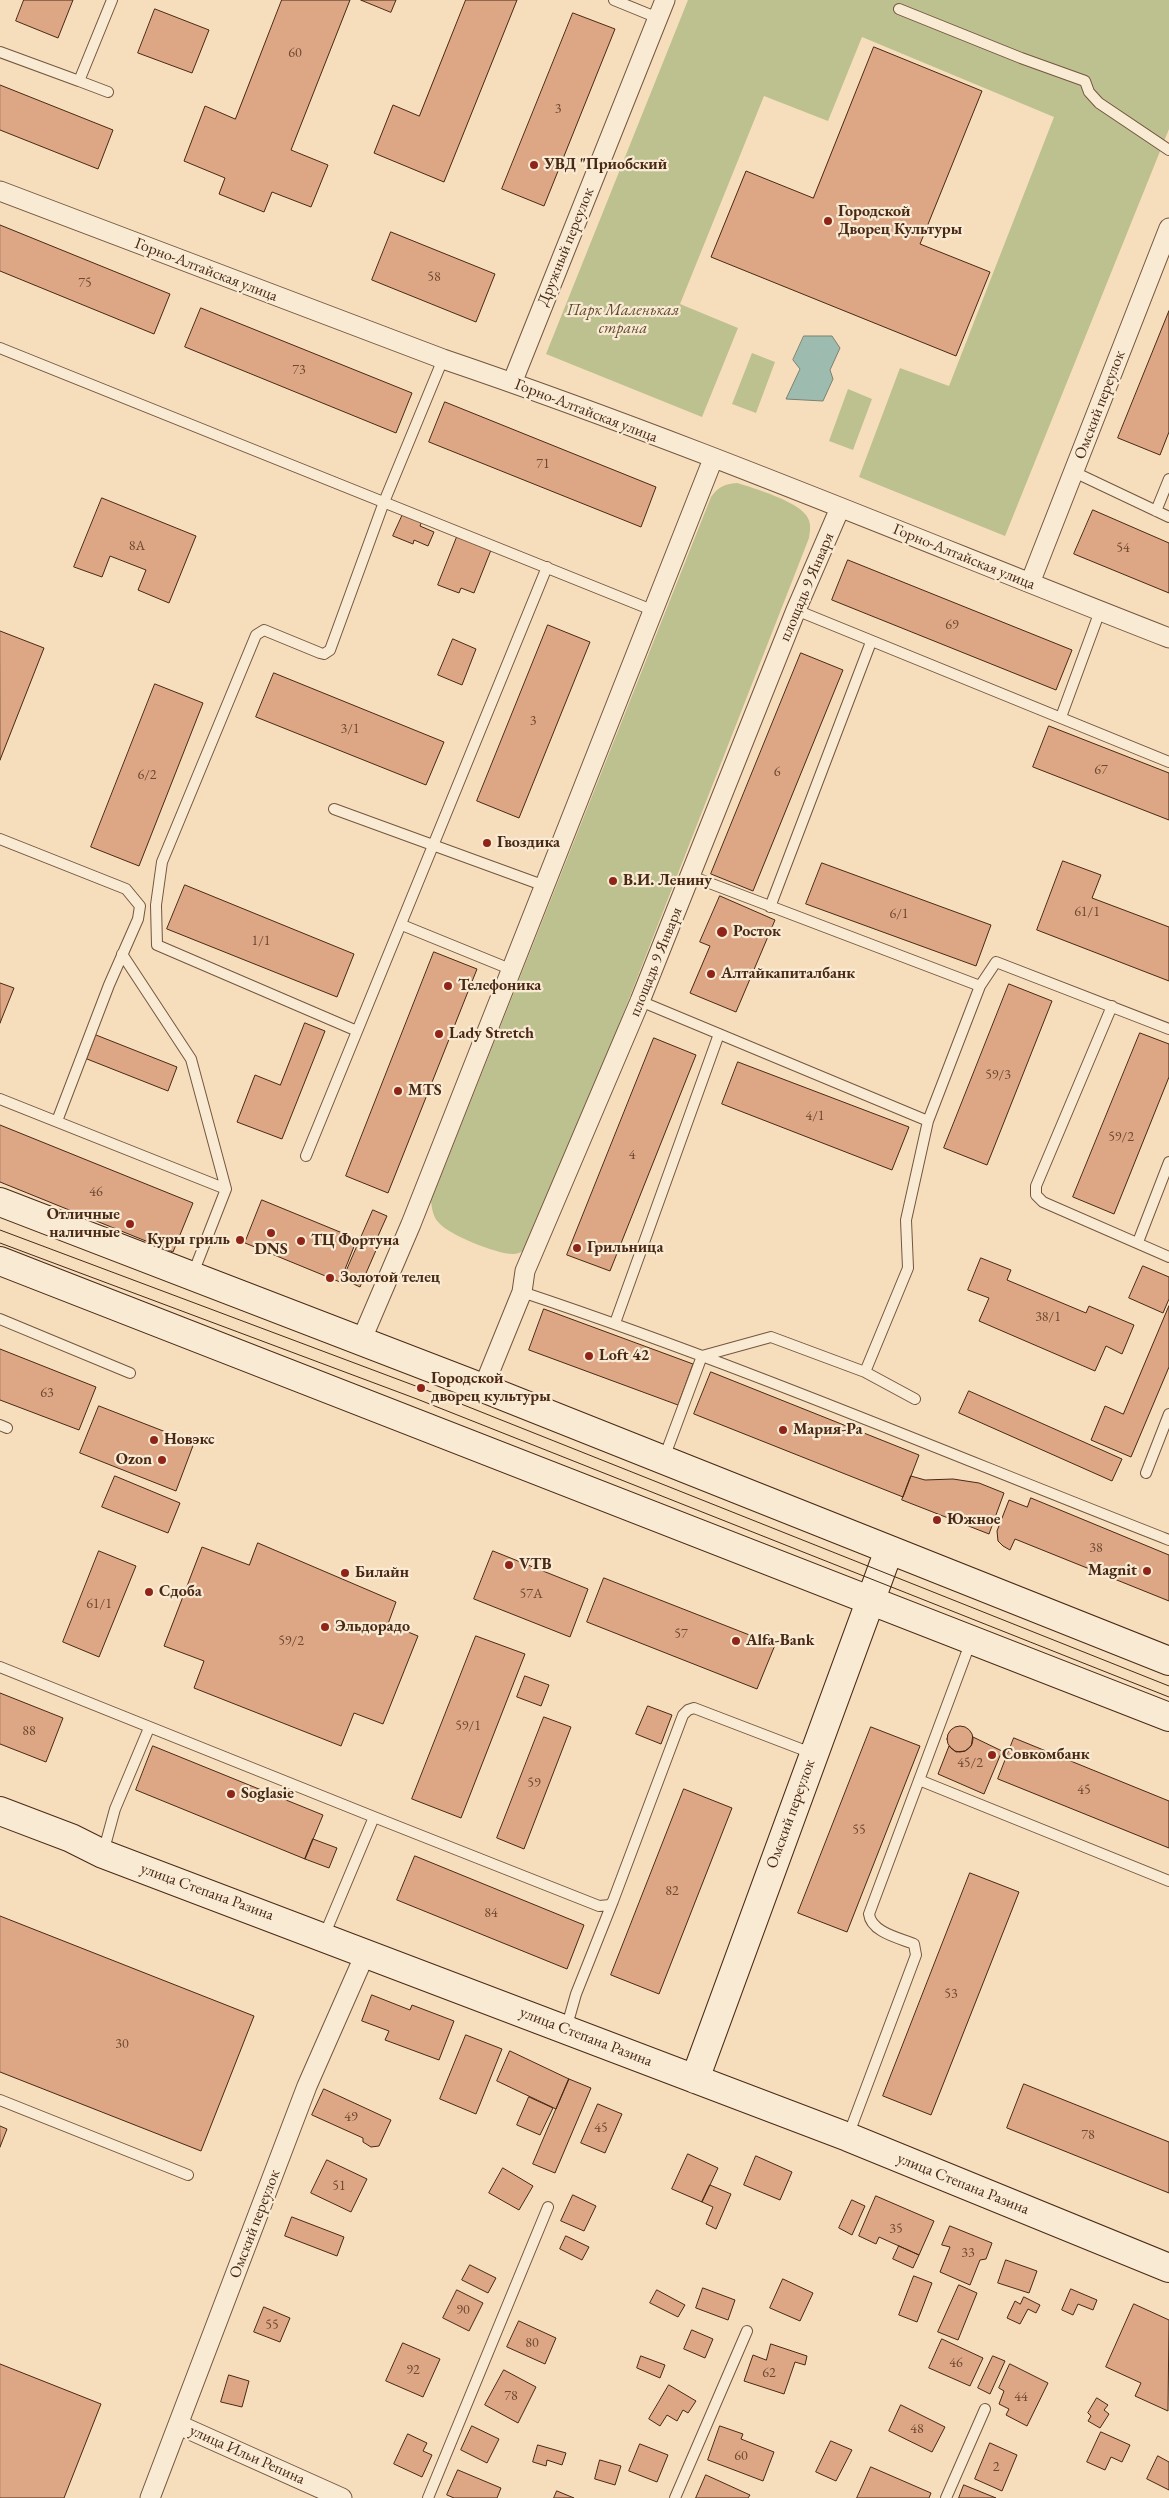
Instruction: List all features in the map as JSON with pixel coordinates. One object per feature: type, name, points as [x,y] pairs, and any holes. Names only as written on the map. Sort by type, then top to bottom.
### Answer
[{"type":"main road","points":[[0,1202],[483,1388],[1169,1661]]},
{"type":"main road","points":[[0,1261],[1169,1717]]},
{"type":"main road","name":"Омский переулок","points":[[695,2079],[872,1602],[889,1550]]},
{"type":"main road","name":"улица Степана Разина","points":[[0,1812],[71,1838],[103,1854],[324,1936],[848,2137],[1165,2263]]},
{"type":"street","name":"Дружный переулок","points":[[512,382],[666,0]]},
{"type":"street","name":"Горно-Алтайская улица","points":[[0,191],[443,359],[512,382],[840,508],[1169,638]]},
{"type":"street","name":"Омский переулок","points":[[1030,583],[1169,228]]},
{"type":"street","points":[[362,1341],[510,969],[545,886],[713,459]]},
{"type":"street","name":"площадь 9 Января","points":[[483,1388],[522,1292],[526,1271],[640,1001],[796,610],[840,508]]},
{"type":"street","name":"Омский переулок","points":[[150,2498],[307,2086],[366,1952]]},
{"type":"street","name":"улица Ильи Репина","points":[[179,2425],[342,2498]]},
{"type":"lane","points":[[79,81],[112,0]]},
{"type":"lane","points":[[614,0],[658,18]]},
{"type":"lane","points":[[899,9],[1021,58],[1085,80],[1089,92],[1100,102],[1169,150]]},
{"type":"lane","points":[[0,52],[108,92]]},
{"type":"lane","points":[[0,348],[652,610]]},
{"type":"lane","points":[[357,1031],[156,945],[156,905],[162,862],[256,635],[264,630],[324,654],[330,650],[384,502],[443,359]]},
{"type":"lane","points":[[1074,472],[1169,517]]},
{"type":"lane","points":[[1156,511],[1169,479]]},
{"type":"lane","points":[[306,1156],[547,567]]},
{"type":"lane","points":[[796,610],[1169,762]]},
{"type":"lane","points":[[1061,717],[1100,611]]},
{"type":"lane","points":[[770,907],[871,642]]},
{"type":"lane","points":[[334,809],[545,886]]},
{"type":"lane","points":[[0,839],[126,889],[140,906],[138,919],[122,954],[57,1122]]},
{"type":"lane","points":[[691,876],[980,986]]},
{"type":"lane","points":[[402,925],[510,969]]},
{"type":"lane","points":[[122,954],[191,1059],[226,1190],[192,1276]]},
{"type":"lane","points":[[865,1372],[908,1268],[906,1220],[928,1121],[980,986],[996,962],[1169,1029]]},
{"type":"lane","points":[[640,1001],[928,1121]]},
{"type":"lane","points":[[1112,1006],[1036,1186],[1036,1195],[1043,1202],[1169,1257]]},
{"type":"lane","points":[[614,1323],[719,1034]]},
{"type":"lane","points":[[0,1100],[226,1190]]},
{"type":"lane","points":[[1138,1242],[1169,1162]]},
{"type":"lane","points":[[522,1292],[614,1323],[702,1356],[1169,1540]]},
{"type":"lane","points":[[0,1319],[130,1373]]},
{"type":"lane","points":[[702,1356],[771,1337],[865,1372],[915,1399]]},
{"type":"lane","points":[[663,1459],[702,1356]]},
{"type":"lane","points":[[1146,1473],[1169,1414]]},
{"type":"lane","points":[[848,2137],[859,2103],[916,1955],[914,1944],[875,1926],[870,1921],[869,1914],[971,1640]]},
{"type":"lane","points":[[0,1667],[149,1728],[600,1906],[610,1904],[613,1901]]},
{"type":"lane","points":[[566,2029],[576,1994],[683,1716],[688,1710],[694,1708],[814,1754]]},
{"type":"lane","points":[[103,1854],[115,1809],[149,1728]]},
{"type":"lane","points":[[919,1780],[1169,1881]]},
{"type":"lane","points":[[324,1936],[374,1817]]},
{"type":"lane","points":[[0,2100],[188,2175]]},
{"type":"lane","points":[[428,2498],[548,2207]]},
{"type":"lane","points":[[675,2498],[748,2331]]},
{"type":"lane","points":[[946,2498],[985,2409]]},
{"type":"green space","name":"Парк Маленькая страна","points":[[688,0],[1169,0],[1169,129],[1005,536],[859,477],[900,368],[949,386],[1054,117],[862,37],[828,121],[764,96],[680,304],[738,328],[702,417],[546,354]]},
{"type":"green space","points":[[752,353],[775,362],[756,413],[732,404]]},
{"type":"green space","points":[[848,389],[872,399],[853,450],[829,441]]},
{"type":"green space","points":[[737,483],[774,496],[801,510],[809,521],[809,538],[534,1242],[523,1251],[514,1254],[486,1248],[444,1228],[435,1218],[431,1201],[711,497],[722,487]]},
{"type":"shaded area","points":[[804,336],[832,336],[840,348],[830,370],[833,379],[823,401],[786,399],[800,369],[793,360]]},
{"type":"building","points":[[24,0],[73,0],[58,38],[16,21]]},
{"type":"building","points":[[282,0],[350,0],[291,150],[328,165],[311,207],[272,192],[264,212],[219,194],[225,178],[184,161],[205,106],[235,119]]},
{"type":"building","points":[[361,0],[396,0],[391,12]]},
{"type":"building","points":[[466,0],[517,0],[444,182],[374,153],[393,105],[419,116]]},
{"type":"building","points":[[155,9],[209,30],[192,73],[138,53]]},
{"type":"building","points":[[573,13],[615,29],[544,206],[502,189]]},
{"type":"building","name":"Городской Дворец Культуры","points":[[874,47],[982,91],[920,244],[990,272],[956,356],[711,257],[746,171],[813,198]]},
{"type":"building","points":[[0,85],[113,130],[98,169],[0,130]]},
{"type":"building","points":[[0,225],[170,294],[154,334],[0,271]]},
{"type":"building","points":[[391,232],[495,274],[476,322],[372,280]]},
{"type":"building","points":[[201,308],[412,393],[396,433],[185,347]]},
{"type":"building","points":[[1169,311],[1169,432],[1160,455],[1118,438]]},
{"type":"building","points":[[445,402],[656,487],[641,527],[429,442]]},
{"type":"building","points":[[102,498],[196,536],[169,603],[138,590],[146,570],[110,556],[102,577],[74,567]]},
{"type":"building","points":[[1093,510],[1169,543],[1169,593],[1074,554]]},
{"type":"building","points":[[403,514],[422,521],[420,526],[434,532],[428,546],[414,540],[413,544],[393,536]]},
{"type":"building","points":[[457,537],[491,550],[474,593],[461,588],[459,593],[438,585]]},
{"type":"building","points":[[848,560],[1072,650],[1056,690],[832,600]]},
{"type":"building","points":[[548,625],[590,642],[519,818],[477,801]]},
{"type":"building","points":[[0,631],[44,648],[0,760]]},
{"type":"building","points":[[453,639],[476,649],[462,685],[438,675]]},
{"type":"building","points":[[801,653],[843,670],[753,891],[711,874]]},
{"type":"building","points":[[274,673],[444,742],[426,785],[256,717]]},
{"type":"building","points":[[155,684],[203,703],[139,866],[91,847]]},
{"type":"building","points":[[1049,726],[1169,773],[1169,820],[1033,767]]},
{"type":"building","points":[[1063,861],[1101,875],[1092,898],[1169,927],[1169,981],[1037,930]]},
{"type":"building","points":[[822,863],[991,925],[976,966],[806,904]]},
{"type":"building","points":[[185,885],[354,954],[337,997],[167,929]]},
{"type":"building","points":[[720,896],[775,920],[736,1012],[690,993],[710,946],[700,942]]},
{"type":"building","points":[[434,952],[477,969],[388,1193],[346,1176]]},
{"type":"building","points":[[0,983],[14,988],[0,1023]]},
{"type":"building","points":[[1009,984],[1052,1001],[987,1165],[944,1148]]},
{"type":"building","points":[[305,1023],[325,1031],[282,1139],[237,1122],[255,1075],[280,1085]]},
{"type":"building","points":[[1140,1033],[1169,1044],[1169,1077],[1114,1214],[1073,1197]]},
{"type":"building","points":[[96,1035],[177,1067],[168,1091],[87,1059]]},
{"type":"building","points":[[654,1038],[696,1055],[610,1271],[567,1255]]},
{"type":"building","points":[[738,1062],[909,1127],[892,1170],[722,1104]]},
{"type":"building","points":[[0,1125],[193,1203],[173,1252],[0,1182]]},
{"type":"building","name":"ТЦ Фортуна","points":[[262,1200],[357,1239],[340,1282],[245,1243]]},
{"type":"building","points":[[373,1210],[387,1216],[374,1245],[377,1248],[360,1287],[343,1279]]},
{"type":"building","points":[[981,1258],[1011,1270],[1007,1280],[1086,1313],[1089,1306],[1134,1325],[1122,1354],[1106,1346],[1095,1371],[979,1321],[989,1298],[968,1290]]},
{"type":"building","points":[[1143,1266],[1169,1277],[1169,1299],[1163,1313],[1129,1298]]},
{"type":"building","points":[[1169,1306],[1169,1367],[1131,1457],[1091,1440],[1105,1406],[1123,1414]]},
{"type":"building","points":[[544,1309],[693,1364],[678,1405],[529,1350]]},
{"type":"building","points":[[0,1349],[96,1387],[79,1430],[0,1400]]},
{"type":"building","points":[[711,1372],[919,1455],[903,1497],[694,1414]]},
{"type":"building","points":[[969,1391],[1122,1459],[1112,1481],[959,1413]]},
{"type":"building","points":[[99,1406],[194,1443],[176,1491],[80,1453]]},
{"type":"building","points":[[115,1476],[180,1503],[168,1533],[102,1507]]},
{"type":"building","points":[[911,1476],[925,1480],[953,1479],[979,1483],[1004,1493],[989,1534],[902,1500]]},
{"type":"building","points":[[1031,1498],[1169,1555],[1169,1601],[1015,1539],[1010,1550],[1003,1546],[998,1541],[997,1531],[1009,1500],[1027,1507]]},
{"type":"building","points":[[258,1543],[396,1602],[388,1624],[418,1636],[383,1724],[354,1713],[341,1746],[194,1688],[204,1661],[164,1646],[202,1547],[249,1565]]},
{"type":"building","points":[[99,1551],[136,1566],[99,1657],[63,1642]]},
{"type":"building","points":[[493,1551],[588,1589],[570,1637],[474,1599]]},
{"type":"building","points":[[604,1578],[775,1645],[757,1689],[587,1622]]},
{"type":"building","points":[[476,1636],[525,1654],[461,1818],[412,1799]]},
{"type":"building","points":[[525,1676],[549,1685],[541,1706],[517,1697]]},
{"type":"building","points":[[0,1693],[63,1718],[46,1762],[0,1744]]},
{"type":"building","points":[[648,1706],[672,1715],[661,1744],[636,1734]]},
{"type":"building","points":[[544,1717],[571,1727],[524,1849],[497,1838]]},
{"type":"building","points":[[960,1726],[969,1730],[973,1739],[969,1748],[960,1752],[951,1748],[947,1739],[951,1730]]},
{"type":"building","points":[[871,1727],[920,1746],[847,1932],[798,1913]]},
{"type":"building","points":[[973,1737],[1002,1751],[984,1794],[938,1774],[949,1746],[956,1752],[965,1751],[971,1746]]},
{"type":"building","points":[[1014,1738],[1169,1801],[1169,1848],[998,1779]]},
{"type":"building","points":[[153,1746],[323,1815],[305,1859],[136,1790]]},
{"type":"building","points":[[684,1789],[732,1808],[659,1994],[611,1975]]},
{"type":"building","points":[[313,1839],[337,1848],[329,1868],[305,1859]]},
{"type":"building","points":[[415,1856],[584,1925],[567,1969],[397,1900]]},
{"type":"building","points":[[970,1873],[1019,1892],[931,2115],[883,2096]]},
{"type":"building","points":[[0,1916],[254,2016],[201,2151],[0,2072]]},
{"type":"building","points":[[372,1995],[410,2010],[412,2005],[454,2021],[439,2060],[385,2040],[389,2031],[362,2021]]},
{"type":"building","points":[[466,2035],[502,2049],[476,2114],[440,2099]]},
{"type":"building","points":[[510,2051],[569,2079],[556,2109],[497,2081]]},
{"type":"building","points":[[569,2079],[591,2088],[555,2173],[533,2164]]},
{"type":"building","points":[[1024,2084],[1169,2142],[1169,2193],[1007,2128]]},
{"type":"building","points":[[324,2089],[391,2120],[379,2146],[371,2147],[363,2142],[363,2138],[312,2115]]},
{"type":"building","points":[[529,2097],[553,2108],[540,2135],[517,2125]]},
{"type":"building","points":[[598,2104],[622,2114],[605,2153],[581,2143]]},
{"type":"building","points":[[0,2126],[7,2129],[0,2147]]},
{"type":"building","points":[[688,2154],[718,2168],[702,2202],[672,2189]]},
{"type":"building","points":[[756,2156],[792,2172],[780,2200],[744,2185]]},
{"type":"building","points":[[327,2160],[367,2179],[351,2212],[311,2193]]},
{"type":"building","points":[[503,2168],[533,2186],[519,2210],[489,2193]]},
{"type":"building","points":[[710,2185],[731,2194],[716,2229],[706,2224],[713,2207],[702,2202]]},
{"type":"building","points":[[573,2195],[596,2206],[584,2231],[561,2221]]},
{"type":"building","points":[[876,2196],[934,2221],[919,2255],[879,2237],[876,2244],[859,2236]]},
{"type":"building","points":[[852,2200],[865,2206],[852,2235],[839,2228]]},
{"type":"building","points":[[292,2217],[344,2237],[337,2256],[285,2236]]},
{"type":"building","points":[[950,2226],[992,2243],[986,2259],[980,2260],[970,2285],[940,2272],[950,2247],[942,2245]]},
{"type":"building","points":[[566,2236],[589,2247],[582,2260],[560,2249]]},
{"type":"building","points":[[899,2246],[919,2255],[913,2268],[893,2259]]},
{"type":"building","points":[[1006,2260],[1037,2271],[1029,2293],[998,2283]]},
{"type":"building","points":[[470,2265],[496,2278],[488,2293],[462,2280]]},
{"type":"building","points":[[914,2276],[932,2283],[917,2322],[899,2315]]},
{"type":"building","points":[[783,2279],[813,2293],[800,2321],[770,2308]]},
{"type":"building","points":[[959,2285],[977,2293],[958,2340],[938,2332]]},
{"type":"building","points":[[703,2288],[735,2300],[728,2320],[696,2308]]},
{"type":"building","points":[[1071,2289],[1097,2300],[1093,2310],[1078,2304],[1073,2315],[1062,2310]]},
{"type":"building","points":[[457,2290],[483,2303],[469,2331],[443,2318]]},
{"type":"building","points":[[657,2290],[685,2305],[678,2317],[650,2303]]},
{"type":"building","points":[[1024,2297],[1040,2305],[1036,2313],[1028,2309],[1020,2324],[1007,2318],[1015,2301],[1020,2304]]},
{"type":"building","points":[[1134,2304],[1169,2320],[1168,2411],[1135,2396],[1141,2383],[1106,2367]]},
{"type":"building","points":[[264,2307],[290,2318],[280,2342],[254,2332]]},
{"type":"building","points":[[519,2321],[556,2338],[545,2364],[507,2347]]},
{"type":"building","points":[[692,2330],[713,2339],[705,2358],[684,2349]]},
{"type":"building","points":[[942,2339],[983,2358],[970,2386],[929,2368]]},
{"type":"building","points":[[403,2343],[440,2359],[423,2397],[386,2381]]},
{"type":"building","points":[[771,2344],[807,2356],[805,2365],[795,2362],[784,2394],[744,2381],[753,2355],[766,2360]]},
{"type":"building","points":[[641,2356],[665,2365],[660,2378],[637,2368]]},
{"type":"building","points":[[993,2356],[1005,2361],[990,2394],[978,2388]]},
{"type":"building","points":[[0,2364],[101,2404],[64,2498],[0,2498]]},
{"type":"building","points":[[1010,2364],[1048,2383],[1027,2426],[1006,2415],[1009,2409],[999,2404],[1004,2391],[999,2388]]},
{"type":"building","points":[[504,2370],[536,2387],[518,2423],[485,2405]]},
{"type":"building","points":[[229,2375],[249,2381],[242,2407],[221,2402]]},
{"type":"building","points":[[669,2385],[696,2401],[688,2413],[683,2410],[677,2421],[667,2415],[660,2426],[649,2419]]},
{"type":"building","points":[[1097,2398],[1108,2405],[1104,2410],[1109,2414],[1100,2428],[1088,2421],[1091,2416],[1088,2413]]},
{"type":"building","points":[[901,2405],[945,2427],[932,2452],[889,2431]]},
{"type":"building","points":[[472,2426],[499,2439],[487,2463],[461,2450]]},
{"type":"building","points":[[720,2426],[743,2434],[741,2439],[774,2452],[763,2481],[708,2460]]},
{"type":"building","points":[[1101,2432],[1130,2445],[1122,2462],[1111,2457],[1105,2470],[1087,2462]]},
{"type":"building","points":[[408,2434],[427,2443],[423,2451],[432,2455],[422,2477],[394,2464]]},
{"type":"building","points":[[831,2441],[852,2450],[836,2481],[816,2472]]},
{"type":"building","points":[[990,2443],[1017,2455],[1002,2491],[975,2479]]},
{"type":"building","points":[[640,2444],[668,2455],[657,2482],[629,2471]]},
{"type":"building","points":[[538,2445],[566,2453],[562,2465],[547,2460],[546,2466],[533,2462]]},
{"type":"building","points":[[1158,2456],[1169,2462],[1169,2490],[1147,2479]]},
{"type":"building","points":[[600,2460],[621,2466],[615,2485],[595,2479]]},
{"type":"building","points":[[871,2467],[931,2493],[929,2498],[857,2498]]},
{"type":"building","points":[[458,2470],[501,2488],[497,2498],[454,2498],[447,2495]]},
{"type":"building","points":[[706,2475],[750,2495],[748,2498],[696,2498]]},
{"type":"building","points":[[964,2485],[996,2498],[959,2498]]},
{"type":"building","points":[[557,2491],[574,2498],[554,2498]]},
{"type":"tram line","points":[[0,1230],[421,1388],[1169,1686]]},
{"type":"tram line","points":[[0,1243],[417,1399],[1169,1697]]},
{"type":"place","name":"УВД \"Приобский","points":[[534,165]]},
{"type":"place","name":"Городской Дворец Культуры","points":[[828,221]]},
{"type":"place","name":"Гвоздика","points":[[487,843]]},
{"type":"place","name":"В.И. Ленину","points":[[613,881]]},
{"type":"place","name":"Росток","points":[[722,932]]},
{"type":"place","name":"Алтайкапиталбанк","points":[[711,974]]},
{"type":"place","name":"Телефоника","points":[[448,986]]},
{"type":"place","name":"Lady Stretch","points":[[439,1034]]},
{"type":"place","name":"MTS","points":[[398,1091]]},
{"type":"place","name":"Отличные наличные","points":[[130,1224]]},
{"type":"place","name":"DNS","points":[[271,1233]]},
{"type":"place","name":"Куры гриль","points":[[240,1240]]},
{"type":"place","name":"ТЦ Фортуна","points":[[301,1241]]},
{"type":"place","name":"Грильница","points":[[577,1248]]},
{"type":"place","name":"Золотой телец","points":[[330,1278]]},
{"type":"place","name":"Loft 42","points":[[589,1356]]},
{"type":"place","name":"Городской дворец культуры","points":[[421,1388]]},
{"type":"place","name":"Мария-Ра","points":[[783,1430]]},
{"type":"place","name":"Новэкс","points":[[154,1440]]},
{"type":"place","name":"Ozon","points":[[162,1460]]},
{"type":"place","name":"Южное","points":[[937,1520]]},
{"type":"place","name":"VTB","points":[[509,1565]]},
{"type":"place","name":"Magnit","points":[[1147,1571]]},
{"type":"place","name":"Билайн","points":[[345,1573]]},
{"type":"place","name":"Сдоба","points":[[149,1592]]},
{"type":"place","name":"Эльдорадо","points":[[325,1627]]},
{"type":"place","name":"Alfa-Bank","points":[[736,1641]]},
{"type":"place","name":"Совкомбанк","points":[[992,1755]]},
{"type":"place","name":"Soglasie","points":[[231,1794]]}]
